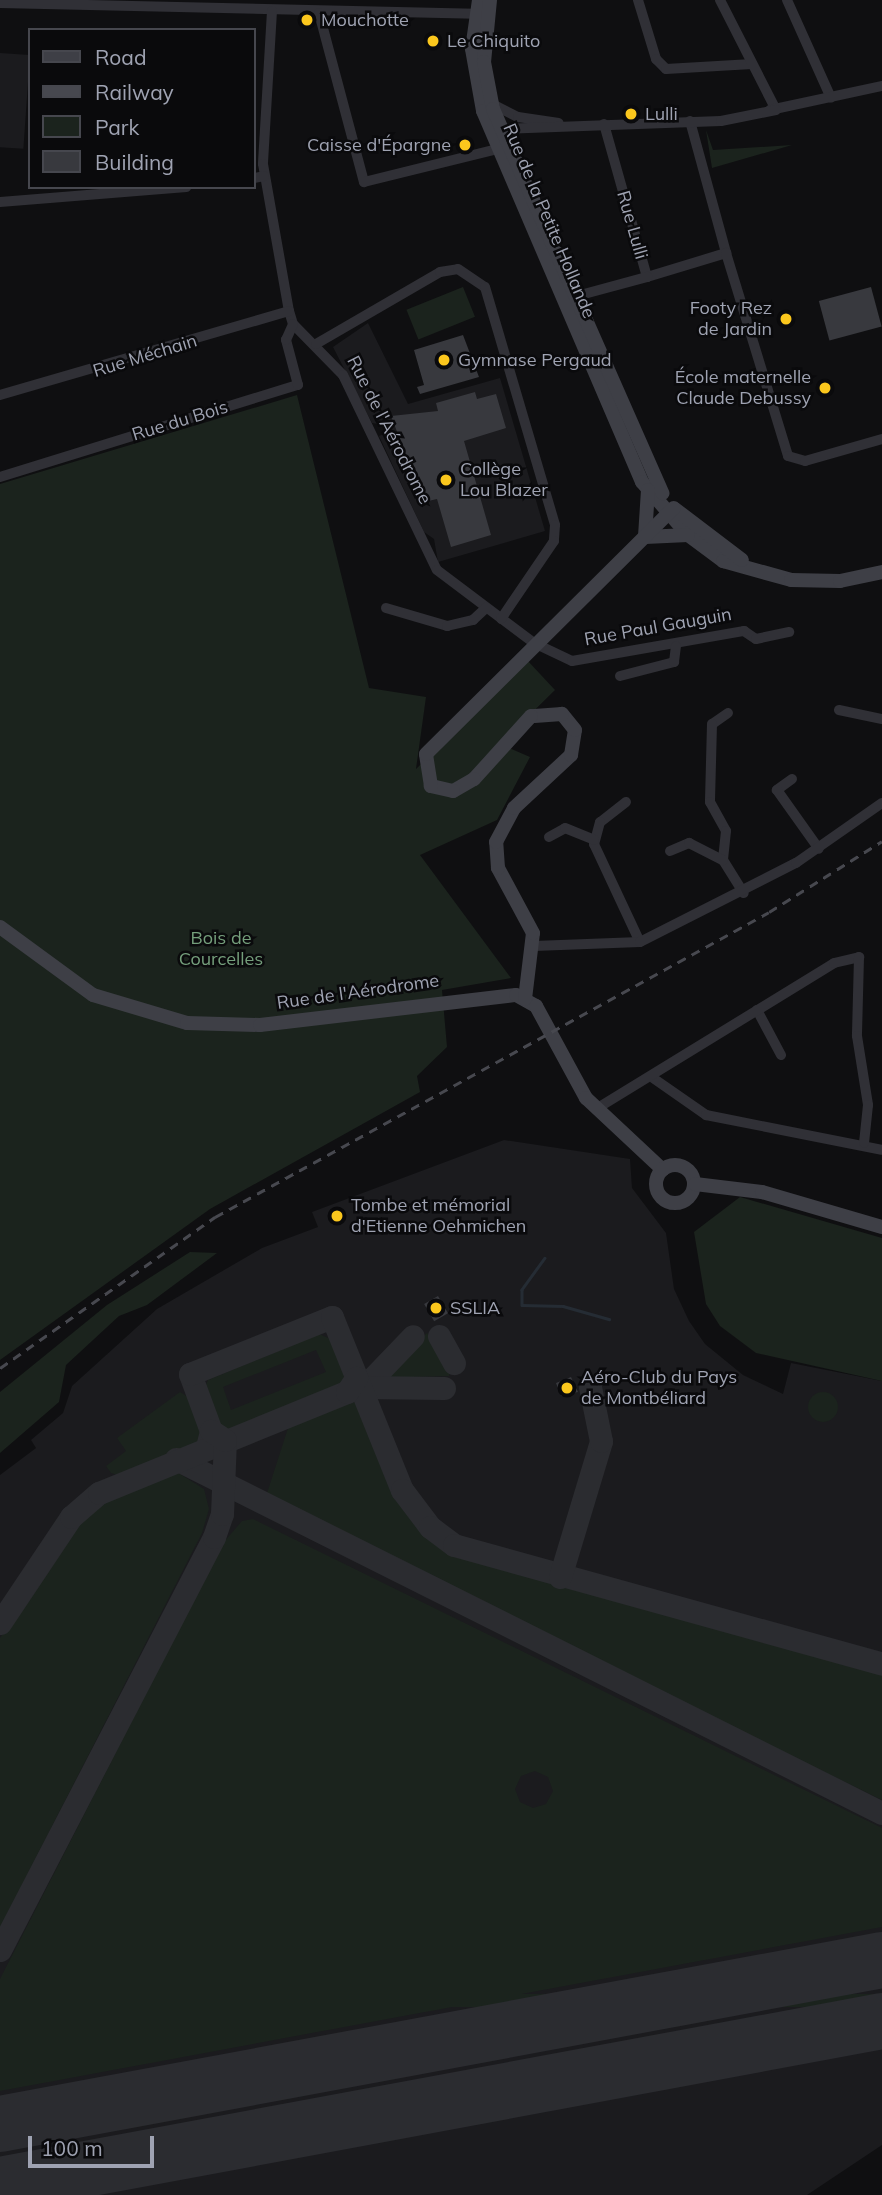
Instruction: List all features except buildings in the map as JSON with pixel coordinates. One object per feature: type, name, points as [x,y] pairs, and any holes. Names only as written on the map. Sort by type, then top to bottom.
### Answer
[{"type":"street","name":"Rue de la Petite Hollande","points":[[483,31],[490,0]]},
{"type":"street","points":[[638,0],[656,59],[666,69],[752,64]]},
{"type":"street","points":[[720,0],[776,110]]},
{"type":"street","points":[[788,0],[831,98]]},
{"type":"street","points":[[0,3],[198,4],[319,13],[477,7]]},
{"type":"street","name":"Rue de la Petite Hollande","points":[[477,7],[483,31],[498,149],[648,489],[671,511],[766,574]]},
{"type":"street","name":"Rue de la Petite Hollande","points":[[477,7],[475,74],[496,131],[513,156],[650,475],[688,535],[723,561],[766,574],[840,581],[882,572]]},
{"type":"street","points":[[272,11],[259,177],[293,324]]},
{"type":"street","points":[[319,13],[359,177],[368,183],[498,149]]},
{"type":"street","points":[[491,102],[518,117],[563,124],[690,121],[776,110],[882,86]]},
{"type":"street","points":[[496,131],[518,117]]},
{"type":"street","points":[[690,121],[788,456],[804,461],[882,439]]},
{"type":"street","points":[[496,131],[524,132],[563,124]]},
{"type":"street","name":"Rue Lulli","points":[[604,124],[647,277],[728,257]]},
{"type":"street","points":[[513,156],[524,132]]},
{"type":"street","points":[[0,202],[161,189]]},
{"type":"street","points":[[316,344],[451,268],[489,293],[554,516],[554,541],[501,619]]},
{"type":"street","points":[[573,298],[647,277]]},
{"type":"street","name":"Rue Méchain","points":[[0,395],[289,311]]},
{"type":"street","name":"Rue de l'Aérodrome","points":[[293,324],[316,344],[343,375],[438,570],[534,643]]},
{"type":"street","name":"Rue du Bois","points":[[0,477],[298,385],[286,340],[293,324]]},
{"type":"street","points":[[648,489],[645,537],[688,535]]},
{"type":"street","name":"Rue Paul Gauguin","points":[[534,947],[530,923],[498,868],[496,842],[514,808],[570,755],[570,721],[553,712],[531,716],[465,787],[431,786],[424,765],[439,735],[671,511]]},
{"type":"street","points":[[386,608],[447,626],[473,620],[486,608]]},
{"type":"street","name":"Rue Paul Gauguin","points":[[534,643],[572,661],[676,646],[744,631],[756,639],[789,632]]},
{"type":"street","points":[[620,676],[674,662],[676,646]]},
{"type":"street","points":[[839,710],[882,719]]},
{"type":"street","points":[[723,860],[726,831],[710,802],[712,723],[728,713]]},
{"type":"street","points":[[792,779],[777,790],[819,849]]},
{"type":"street","points":[[626,802],[600,821],[594,840],[598,860],[640,942]]},
{"type":"street","points":[[663,1170],[596,1109],[536,1006],[524,999],[534,947],[640,942],[744,893],[819,849],[882,803]]},
{"type":"street","points":[[549,838],[565,828],[594,840]]},
{"type":"street","points":[[670,851],[689,843],[723,860],[744,893]]},
{"type":"street","name":"Rue de l'Aérodrome","points":[[0,927],[93,995],[187,1023],[260,1025],[481,995],[524,999]]},
{"type":"street","points":[[596,1109],[653,1078],[834,963],[859,957],[857,1036],[868,1105],[864,1143]]},
{"type":"street","points":[[757,1010],[781,1055]]},
{"type":"street","points":[[653,1078],[706,1115],[790,1137],[864,1143],[882,1150]]},
{"type":"street","points":[[663,1170],[680,1166],[695,1184],[762,1192],[882,1227]]},
{"type":"street","points":[[663,1170],[656,1185],[668,1202],[686,1201],[695,1184]]},
{"type":"shaded area","points":[[0,53],[28,55],[23,149],[0,147]]},
{"type":"shaded area","points":[[368,323],[408,404],[500,378],[545,531],[438,562],[434,539],[424,532],[379,436],[389,432],[387,425],[372,423],[333,347]]},
{"type":"shaded area","points":[[504,1140],[630,1159],[632,1188],[666,1233],[674,1289],[689,1321],[705,1344],[743,1375],[783,1394],[791,1363],[882,1381],[882,2145],[807,2195],[0,2195],[0,1475],[36,1448],[31,1440],[63,1413],[72,1386],[157,1309],[262,1248],[318,1227],[312,1212]]},
{"type":"green space","points":[[706,130],[713,150],[792,145],[712,168]]},
{"type":"green space","points":[[463,287],[475,317],[418,340],[406,310]]},
{"type":"green space","name":"Bois de Courcelles","points":[[297,395],[369,688],[426,697],[416,769],[527,660],[555,690],[500,744],[530,757],[497,820],[420,855],[511,978],[442,990],[447,1047],[417,1076],[420,1092],[210,1209],[0,1360],[0,484]]},
{"type":"green space","points":[[740,1197],[882,1238],[882,1381],[756,1353],[720,1326],[706,1304],[694,1232]]},
{"type":"green space","points":[[190,1252],[217,1253],[147,1305],[119,1316],[66,1365],[59,1402],[0,1453],[0,1392],[107,1305]]},
{"type":"green space","points":[[427,1333],[452,1364],[449,1376],[378,1378]]},
{"type":"green space","points":[[319,1334],[335,1341],[349,1375],[344,1387],[228,1433],[216,1428],[202,1394],[208,1380]],"holes":[[[316,1350],[326,1372],[231,1410],[223,1387]]]},
{"type":"green space","points":[[180,1392],[191,1399],[203,1442],[121,1476],[111,1473],[106,1466],[126,1451],[117,1438]]},
{"type":"green space","points":[[823,1392],[834,1396],[838,1407],[834,1418],[823,1422],[812,1418],[808,1407],[812,1396]]},
{"type":"green space","points":[[341,1401],[359,1403],[407,1513],[432,1540],[462,1557],[882,1670],[882,1800],[310,1521],[267,1493],[290,1422]]},
{"type":"green space","points":[[172,1469],[204,1489],[209,1509],[202,1533],[0,1928],[0,1638],[79,1519],[119,1490]]},
{"type":"green space","points":[[253,1519],[882,1828],[882,1927],[0,2091],[0,1979],[223,1543],[242,1521]],"holes":[[[535,1771],[548,1777],[553,1791],[546,1804],[533,1808],[520,1802],[515,1789],[521,1776]]]},
{"type":"green space","points":[[0,1994],[882,1994],[882,2007],[0,2007]]},
{"type":"waterway","points":[[545,1258],[522,1290],[522,1305],[563,1306],[609,1319]]},
{"type":"taxiway","points":[[207,1447],[211,1431],[190,1374],[332,1317],[402,1490],[430,1527],[454,1545],[882,1664]]},
{"type":"taxiway","points":[[365,1386],[413,1336]]},
{"type":"taxiway","points":[[439,1336],[454,1363]]},
{"type":"taxiway","points":[[0,1623],[71,1517],[99,1493],[347,1392],[356,1378]]},
{"type":"taxiway","points":[[360,1387],[444,1388]]},
{"type":"taxiway","points":[[560,1577],[601,1441],[590,1387]]},
{"type":"taxiway","points":[[0,1950],[214,1537],[222,1514],[225,1440],[211,1431]]},
{"type":"taxiway","points":[[176,1459],[882,1813]]},
{"type":"runway","points":[[0,2124],[882,1960]]},
{"type":"runway","points":[[0,2185],[882,2021]]},
{"type":"railway","points":[[0,1368],[215,1217],[769,912],[882,841]]},
{"type":"place","name":"Mouchotte","points":[[307,20]]},
{"type":"place","name":"Le Chiquito","points":[[433,41]]},
{"type":"place","name":"Lulli","points":[[631,114]]},
{"type":"place","name":"Caisse d'Épargne","points":[[465,145]]},
{"type":"place","name":"Footy Rez de Jardin","points":[[786,319]]},
{"type":"place","name":"Gymnase Pergaud","points":[[444,360]]},
{"type":"place","name":"École maternelle Claude Debussy","points":[[825,388]]},
{"type":"place","name":"Collège Lou Blazer","points":[[446,480]]},
{"type":"place","name":"Tombe et mémorial d'Etienne Oehmichen","points":[[337,1216]]},
{"type":"place","name":"SSLIA","points":[[436,1308]]},
{"type":"place","name":"Aéro-Club du Pays de Montbéliard","points":[[567,1388]]}]
